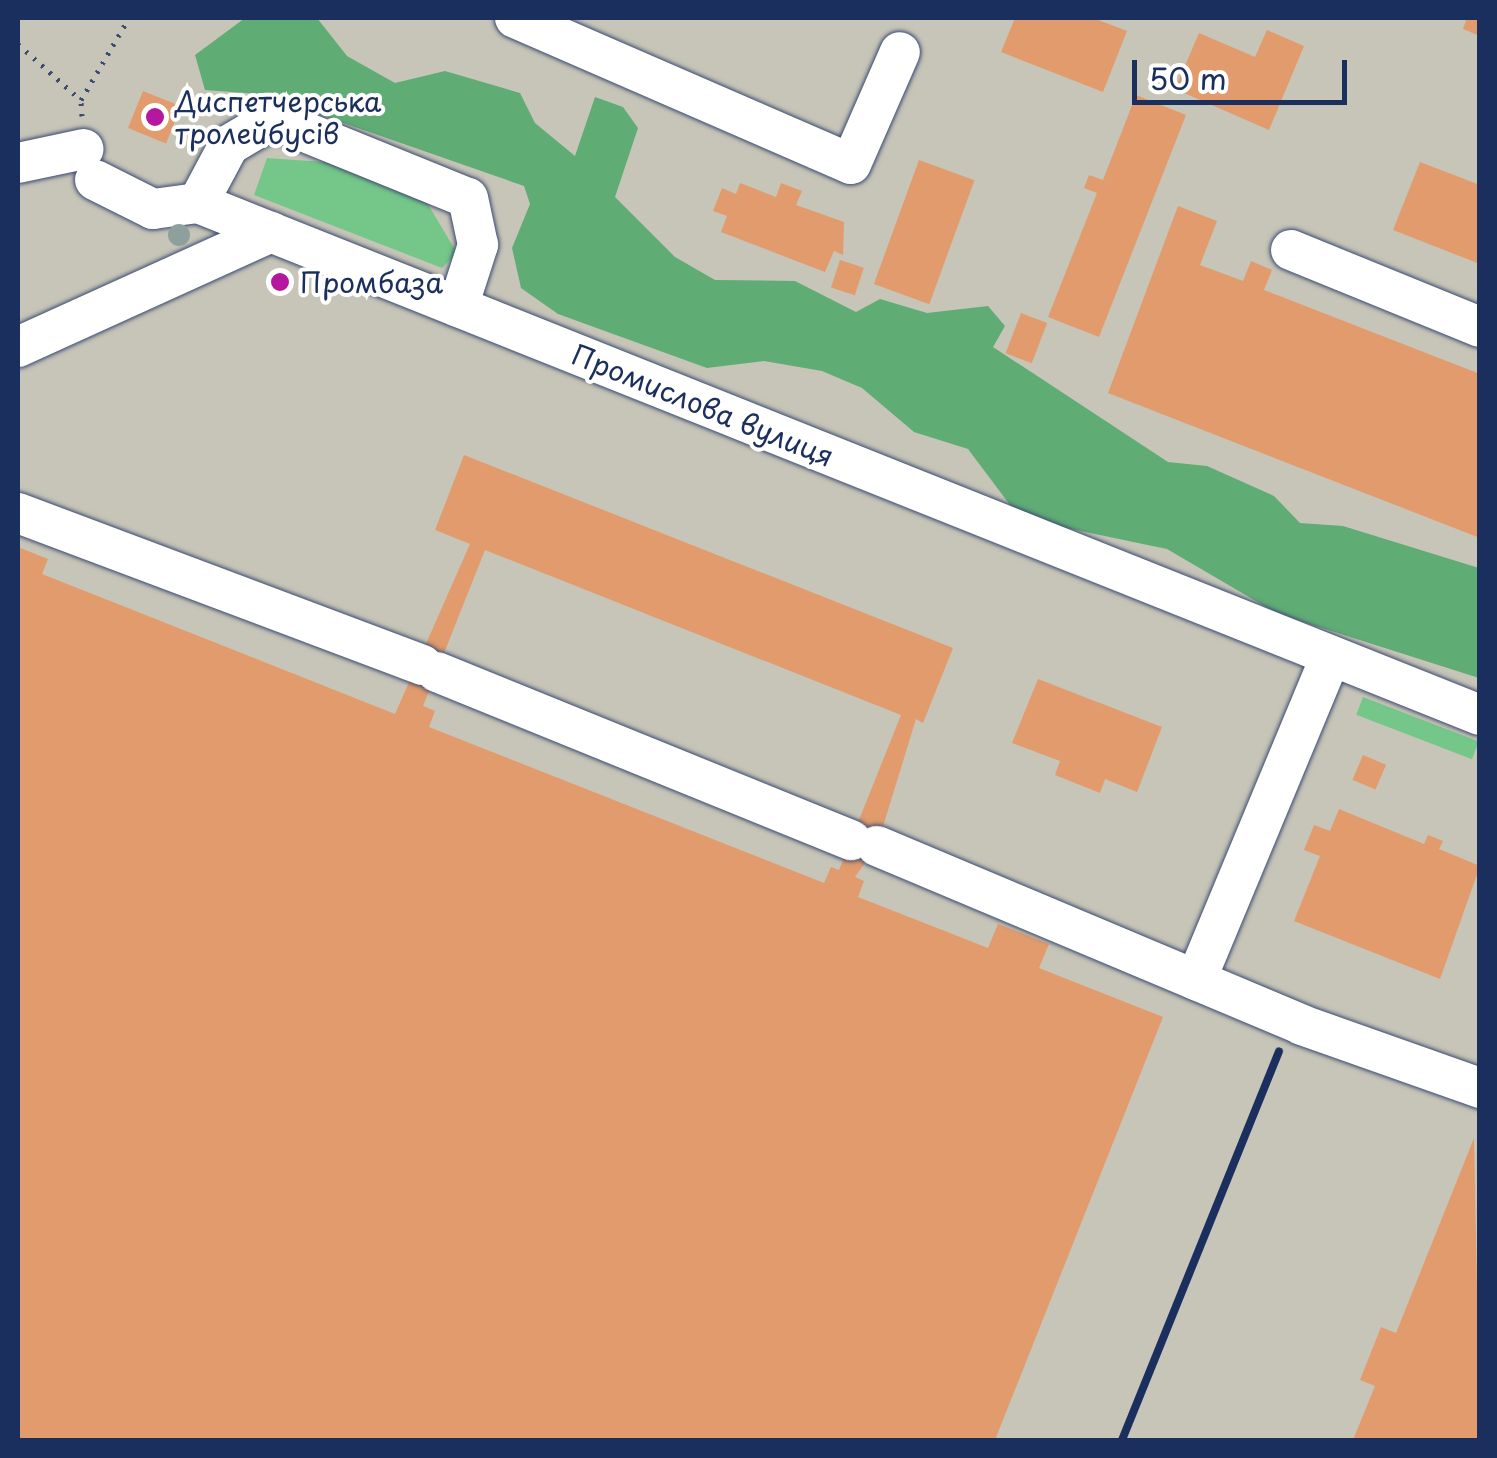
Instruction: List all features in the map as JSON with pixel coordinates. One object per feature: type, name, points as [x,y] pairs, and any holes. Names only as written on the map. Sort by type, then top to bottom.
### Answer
[{"type":"street","points":[[515,18],[851,164],[900,52]]},
{"type":"street","points":[[198,203],[228,145],[273,119],[468,198],[478,245],[458,307]]},
{"type":"street","points":[[18,163],[90,165]]},
{"type":"street","name":"Промислова вулиця","points":[[90,165],[153,209],[198,203],[1480,715]]},
{"type":"street","points":[[18,347],[271,232]]},
{"type":"street","points":[[1291,250],[1480,327]]},
{"type":"street","points":[[18,513],[430,669],[1196,980],[1480,1088]]},
{"type":"street","points":[[1196,980],[1330,656]]},
{"type":"path","points":[[90,165],[81,100],[129,18]]},
{"type":"path","points":[[18,44],[81,100]]},
{"type":"shaded area","points":[[18,18],[1479,18],[1479,1440],[18,1440]]},
{"type":"green space","points":[[245,18],[317,18],[347,56],[395,83],[445,71],[520,93],[535,123],[575,156],[595,97],[623,107],[638,128],[615,197],[675,257],[715,280],[795,281],[856,312],[880,299],[927,313],[988,306],[1005,326],[993,347],[1168,462],[1207,466],[1274,496],[1300,523],[1343,526],[1479,568],[1479,678],[1278,614],[1167,549],[1047,524],[1010,505],[968,449],[914,432],[862,388],[822,371],[764,361],[707,368],[558,314],[521,288],[512,248],[530,204],[524,186],[260,94],[205,90],[195,55]]},
{"type":"green space","points":[[267,158],[338,163],[423,196],[457,253],[442,268],[254,195]]},
{"type":"green space","points":[[1363,697],[1479,741],[1472,759],[1356,715]]},
{"type":"building","points":[[1015,18],[1093,18],[1127,31],[1103,92],[1001,52]]},
{"type":"building","points":[[1467,18],[1480,18],[1480,36],[1463,29]]},
{"type":"building","points":[[1267,30],[1304,46],[1269,130],[1175,89],[1199,33],[1255,57]]},
{"type":"building","name":"Диспетчерська тролейбусів","points":[[143,91],[181,106],[166,143],[128,128]]},
{"type":"building","points":[[1136,95],[1186,115],[1099,337],[1048,317],[1097,193],[1084,188],[1089,175],[1103,180]]},
{"type":"building","points":[[919,160],[974,180],[929,304],[874,284]]},
{"type":"building","points":[[1420,162],[1480,185],[1480,264],[1393,230]]},
{"type":"building","points":[[740,183],[776,197],[781,183],[802,191],[796,205],[844,222],[843,255],[834,251],[825,272],[721,232],[727,216],[713,211],[722,188],[736,194]]},
{"type":"building","points":[[1178,206],[1217,221],[1200,265],[1243,281],[1251,261],[1272,270],[1264,290],[1480,374],[1480,538],[1108,393]]},
{"type":"building","points":[[840,260],[864,268],[855,295],[831,288]]},
{"type":"building","points":[[1021,313],[1047,323],[1032,363],[1006,353]]},
{"type":"building","points":[[464,455],[953,648],[923,723],[916,719],[877,846],[855,877],[864,881],[858,897],[988,948],[998,924],[1049,944],[1039,968],[1163,1017],[995,1440],[18,1440],[18,547],[48,559],[42,574],[395,714],[470,544],[435,530]],"holes":[[[485,550],[901,715],[839,870],[831,867],[824,883],[429,727],[435,711],[423,706]]]},
{"type":"building","points":[[1038,679],[1162,727],[1137,792],[1105,779],[1100,793],[1055,775],[1060,761],[1012,743]]},
{"type":"building","points":[[1363,755],[1386,765],[1375,790],[1352,780]]},
{"type":"building","points":[[1339,809],[1424,844],[1428,835],[1443,841],[1439,849],[1480,866],[1440,979],[1294,921],[1320,856],[1304,850],[1314,825],[1330,831]]},
{"type":"building","points":[[1474,1138],[1480,1440],[1353,1440],[1375,1386],[1360,1380],[1381,1327],[1396,1333]]},
{"type":"railway","points":[[1122,1440],[1279,1051]]},
{"type":"place","name":"Диспетчерська тролейбусів","points":[[155,117]]},
{"type":"place","name":"Промбаза","points":[[280,282]]}]
